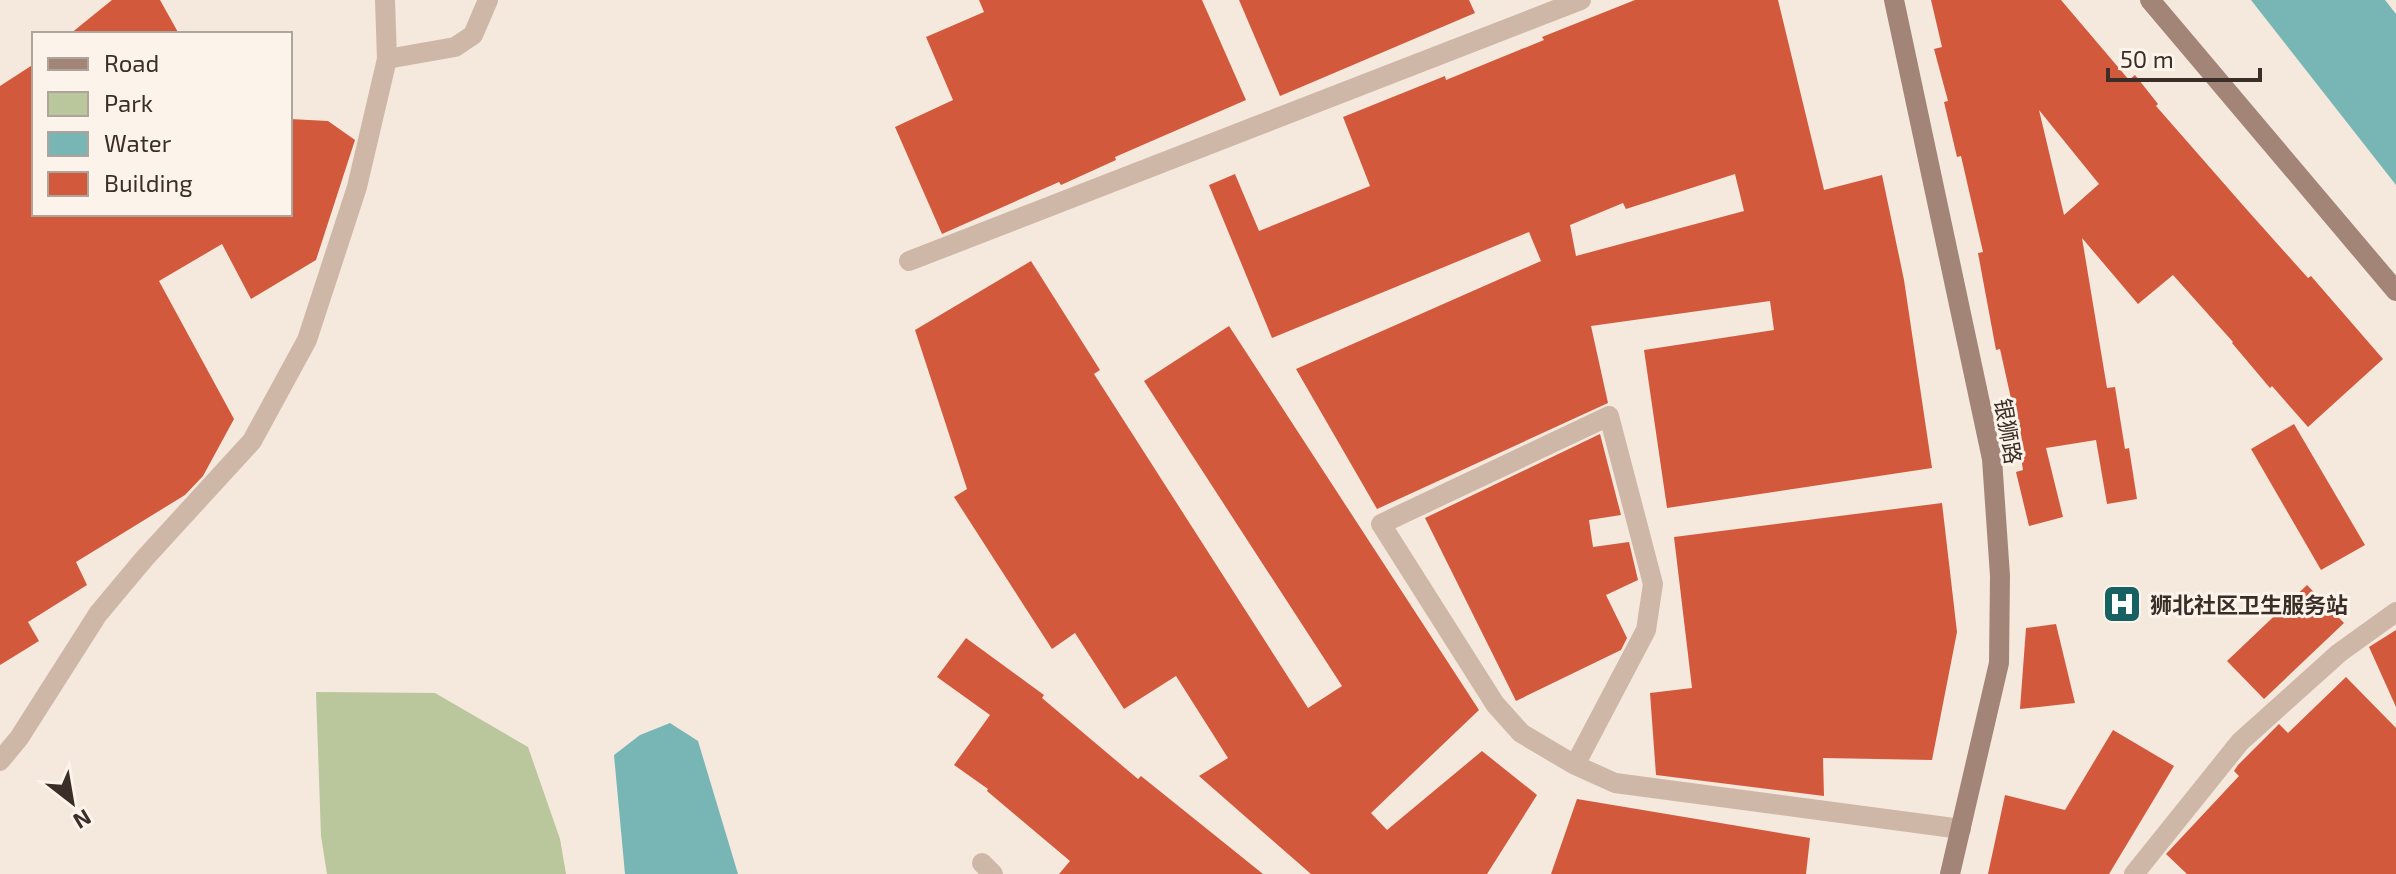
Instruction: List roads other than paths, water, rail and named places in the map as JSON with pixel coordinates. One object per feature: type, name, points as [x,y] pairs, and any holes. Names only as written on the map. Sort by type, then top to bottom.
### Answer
[{"type":"main road","name":"银狮路","points":[[1894,0],[1992,459],[2000,576],[1999,663],[1950,874]]},
{"type":"main road","points":[[2150,0],[2396,291]]},
{"type":"street","points":[[0,761],[19,738],[98,614],[252,441],[307,340],[357,187],[387,59],[385,0]]},
{"type":"street","points":[[387,59],[455,47],[473,35],[488,0]]},
{"type":"street","points":[[909,261],[1581,0]]},
{"type":"street","points":[[1575,765],[1646,630],[1653,584],[1609,416],[1381,524],[1495,704],[1521,733],[1575,765],[1615,783],[1961,829]]},
{"type":"street","points":[[2134,874],[2240,742],[2339,653],[2396,612]]},
{"type":"water","points":[[2251,0],[2385,0],[2396,14],[2396,185]]},
{"type":"water","points":[[670,723],[698,741],[738,874],[625,874],[614,755],[640,735]]},
{"type":"place","name":"狮北社区卫生服务站","points":[[2122,604]]}]
